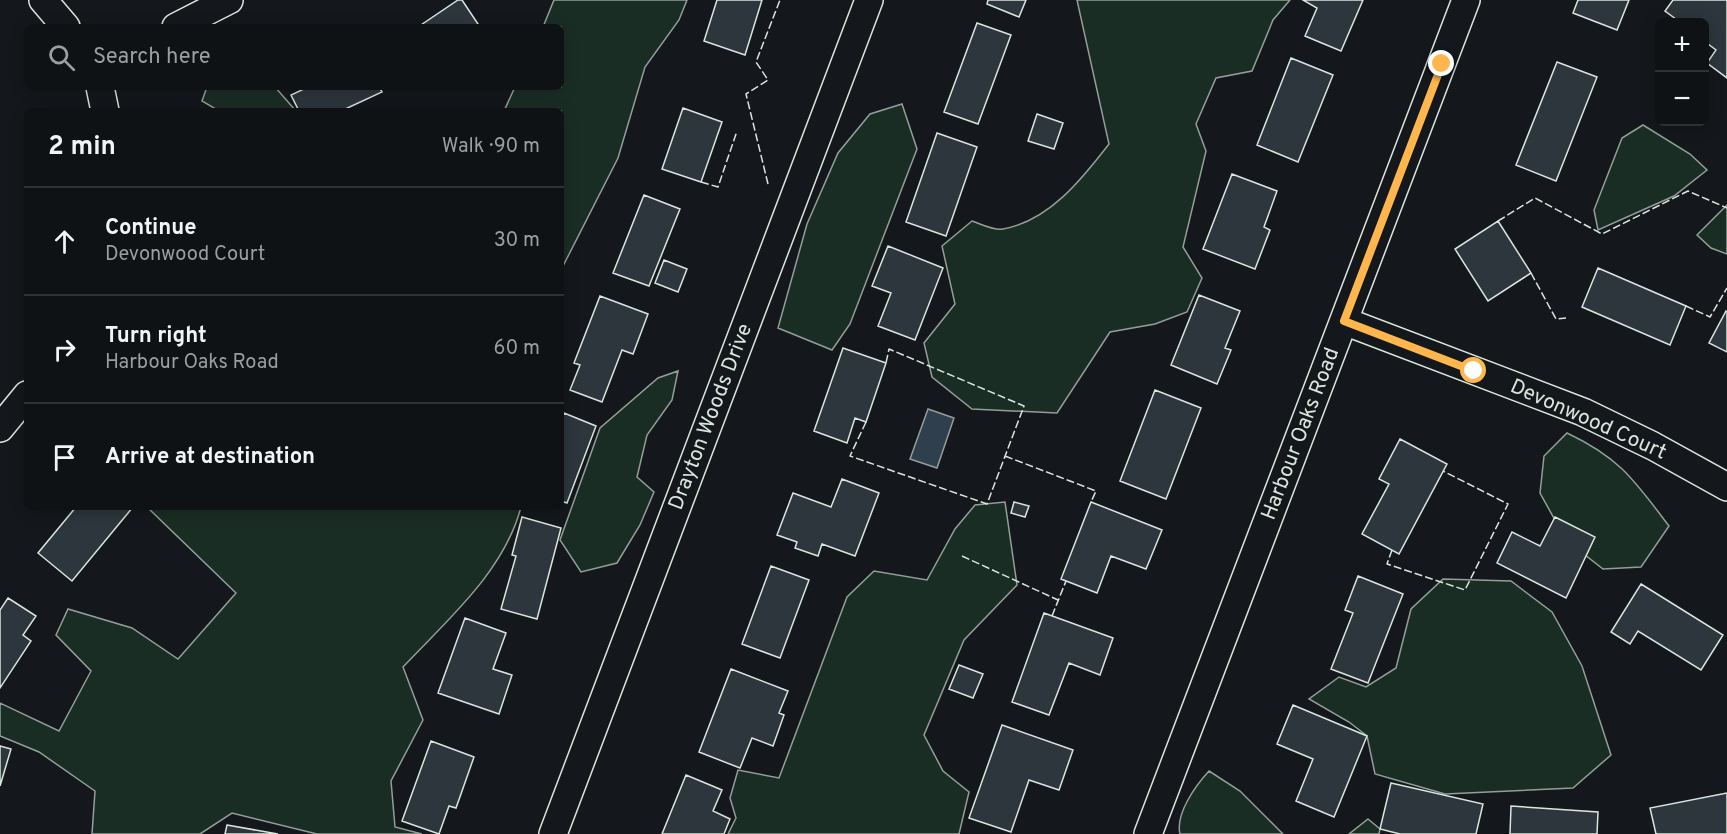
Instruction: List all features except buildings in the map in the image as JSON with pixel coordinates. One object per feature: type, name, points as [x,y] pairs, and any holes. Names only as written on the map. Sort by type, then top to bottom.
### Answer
[{"type":"street","points":[[42,0],[63,24]]},
{"type":"street","points":[[182,24],[229,0]]},
{"type":"street","name":"Drayton Woods Drive","points":[[553,834],[869,0]]},
{"type":"street","name":"Harbour Oaks Road","points":[[1148,834],[1466,0]]},
{"type":"street","points":[[100,90],[104,108]]},
{"type":"street","name":"Devonwood Court","points":[[1344,321],[1582,412],[1653,446],[1727,487]]},
{"type":"street","points":[[0,428],[24,399]]},
{"type":"green space","points":[[554,0],[687,0],[679,20],[645,67],[618,158],[564,264],[564,108],[505,108],[514,90],[564,90],[564,24],[544,24]]},
{"type":"green space","points":[[1077,0],[1290,0],[1273,20],[1252,71],[1216,78],[1196,124],[1206,151],[1183,247],[1202,278],[1187,312],[1155,324],[1110,332],[1057,413],[972,409],[932,377],[924,343],[955,304],[942,246],[972,221],[1003,229],[1020,224],[1050,208],[1088,171],[1109,144]]},
{"type":"green space","points":[[206,90],[278,90],[293,108],[214,108],[202,101]]},
{"type":"green space","points":[[902,104],[917,149],[850,324],[832,350],[778,328],[807,224],[838,153],[870,114]]},
{"type":"green space","points":[[1643,125],[1690,154],[1707,170],[1674,196],[1598,230],[1594,210],[1622,138]]},
{"type":"green space","points":[[1727,205],[1727,254],[1711,248],[1697,235]]},
{"type":"green space","points":[[678,371],[672,400],[647,435],[637,477],[654,492],[640,525],[617,563],[581,572],[560,540],[600,428],[658,378]]},
{"type":"green space","points":[[1567,433],[1613,461],[1635,483],[1669,526],[1641,567],[1603,569],[1566,540],[1540,493],[1544,456]]},
{"type":"green space","points":[[1005,502],[1017,585],[964,640],[924,735],[943,771],[969,792],[959,834],[728,834],[736,818],[730,798],[738,770],[779,778],[847,597],[874,571],[927,580],[955,529],[975,505]]},
{"type":"green space","points":[[150,510],[520,510],[502,553],[488,574],[455,613],[403,667],[423,720],[391,781],[395,827],[422,834],[317,834],[232,813],[200,834],[92,834],[95,791],[39,752],[0,736],[0,703],[59,731],[91,671],[56,635],[68,609],[132,628],[178,659],[236,593]]},
{"type":"green space","points":[[1443,579],[1511,581],[1552,612],[1582,666],[1611,755],[1573,788],[1445,794],[1375,774],[1367,736],[1349,722],[1309,699],[1339,677],[1366,687],[1396,668],[1411,609]]},
{"type":"green space","points":[[1209,771],[1240,791],[1283,834],[1180,834],[1179,826],[1184,809],[1198,784]]},
{"type":"green space","points":[[1368,819],[1380,829],[1379,834],[1349,834]]},
{"type":"water","points":[[928,409],[954,418],[937,468],[910,459]]},
{"type":"fence","points":[[768,184],[746,94],[768,80],[756,62],[780,0]]},
{"type":"fence","points":[[701,182],[718,187],[737,131]]},
{"type":"fence","points":[[1498,221],[1535,198],[1602,234],[1688,191],[1727,208]]},
{"type":"fence","points":[[1531,273],[1556,319],[1566,318]]},
{"type":"fence","points":[[1686,306],[1710,317],[1727,288]]},
{"type":"fence","points":[[866,422],[850,456],[987,504],[1024,406],[889,349],[886,363]]},
{"type":"fence","points":[[1005,456],[1096,491],[1091,502]]},
{"type":"fence","points":[[1392,550],[1387,564],[1465,590],[1508,504],[1443,471]]},
{"type":"fence","points":[[962,556],[1058,600]]},
{"type":"fence","points":[[1052,616],[1066,581]]},
{"type":"route","points":[[1442,64],[1344,321],[1474,371]]}]
